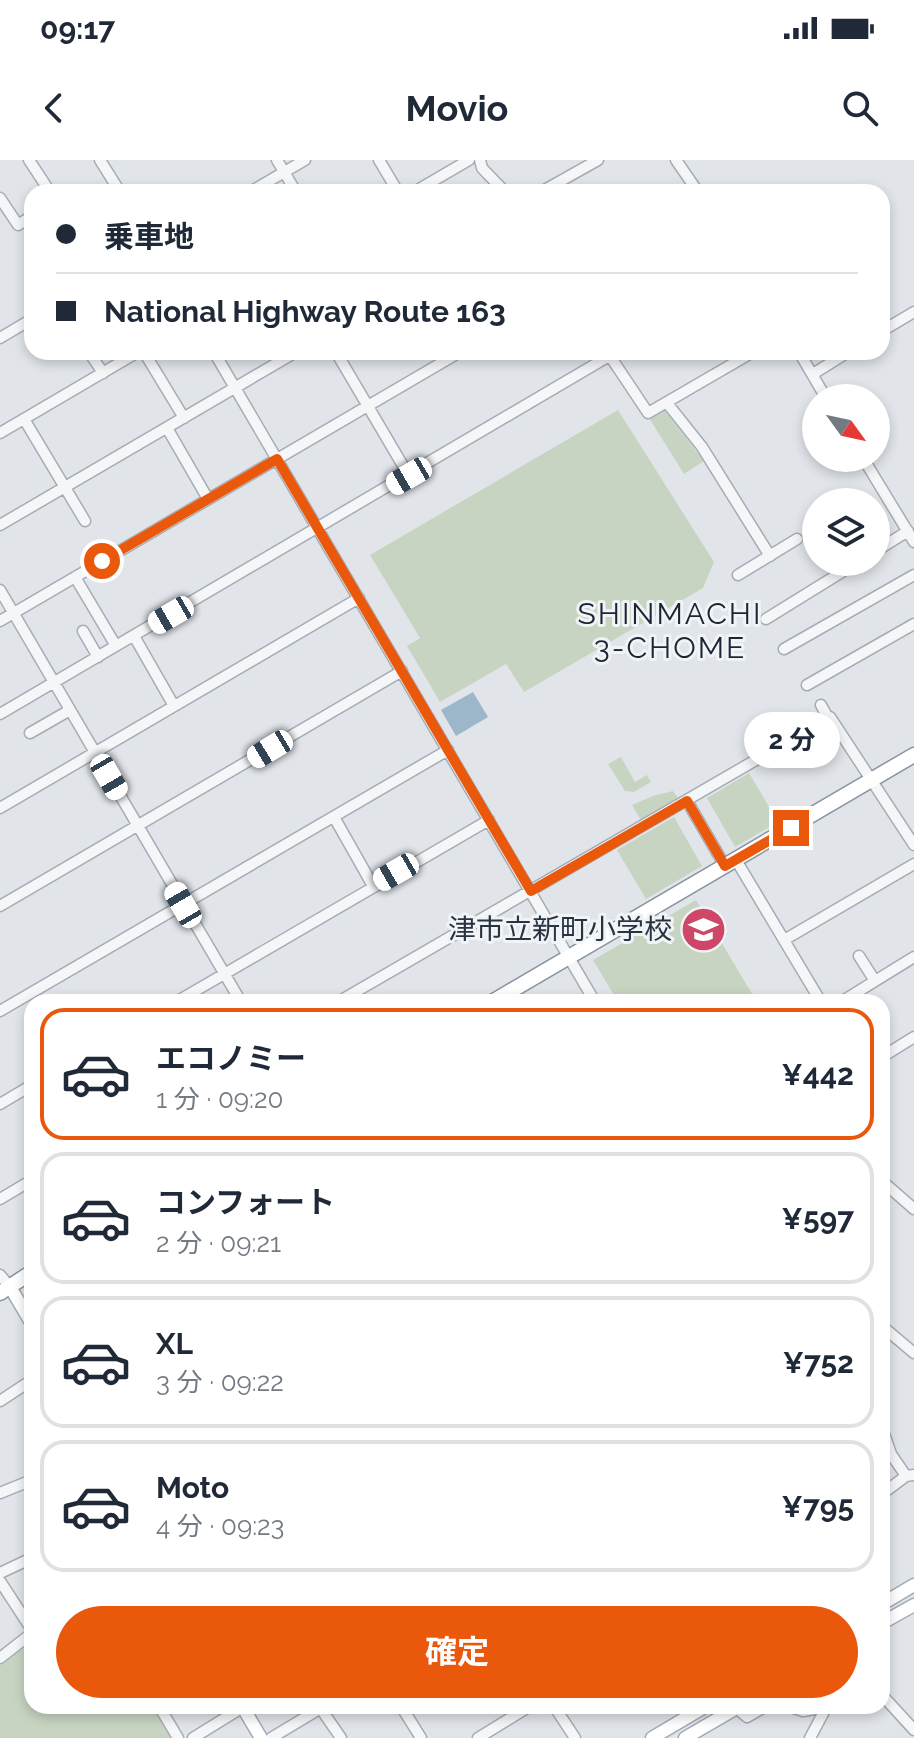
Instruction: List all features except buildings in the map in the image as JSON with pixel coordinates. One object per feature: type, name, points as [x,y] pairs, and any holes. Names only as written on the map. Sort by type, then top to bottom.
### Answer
[{"type":"highway","points":[[505,994],[914,755]]},
{"type":"highway","points":[[3,1285],[24,1276]]},
{"type":"main road","points":[[3,1285],[24,1313]]},
{"type":"main road","points":[[890,1599],[914,1585]]},
{"type":"main road","points":[[890,1618],[914,1605]]},
{"type":"main road","points":[[247,1714],[261,1738]]},
{"type":"main road","points":[[652,1738],[692,1714]]},
{"type":"main road","points":[[685,1738],[724,1714]]},
{"type":"street","points":[[29,160],[45,184]]},
{"type":"street","points":[[100,160],[115,184]]},
{"type":"street","points":[[277,160],[291,184]]},
{"type":"street","points":[[264,184],[305,160]]},
{"type":"street","points":[[379,160],[393,184]]},
{"type":"street","points":[[428,184],[469,160]]},
{"type":"street","points":[[480,160],[482,168],[497,184]]},
{"type":"street","points":[[555,184],[598,160]]},
{"type":"street","points":[[676,160],[692,184]]},
{"type":"street","points":[[0,198],[18,225],[24,221]]},
{"type":"street","points":[[890,326],[914,312]]},
{"type":"street","points":[[0,338],[24,324]]},
{"type":"street","points":[[94,360],[103,373]]},
{"type":"street","points":[[0,433],[127,360]]},
{"type":"street","points":[[146,360],[184,418]]},
{"type":"street","points":[[219,360],[590,994]]},
{"type":"street","points":[[0,525],[282,360]]},
{"type":"street","points":[[341,360],[409,476]]},
{"type":"street","points":[[0,621],[446,360]]},
{"type":"street","points":[[0,714],[409,476],[600,360]]},
{"type":"street","points":[[615,360],[648,413],[740,360]]},
{"type":"street","points":[[804,360],[818,384]]},
{"type":"street","points":[[813,374],[835,360]]},
{"type":"street","points":[[667,403],[702,447],[770,556]]},
{"type":"street","points":[[24,419],[85,521]]},
{"type":"street","points":[[167,428],[208,499]]},
{"type":"street","points":[[872,472],[914,542]]},
{"type":"street","points":[[890,542],[908,531]]},
{"type":"street","points":[[738,575],[797,539]]},
{"type":"street","points":[[784,649],[914,575]]},
{"type":"street","points":[[766,619],[835,576]]},
{"type":"street","points":[[75,577],[116,646]]},
{"type":"street","points":[[0,590],[236,994]]},
{"type":"street","points":[[0,808],[359,598]]},
{"type":"street","points":[[807,685],[914,624]]},
{"type":"street","points":[[83,631],[98,657]]},
{"type":"street","points":[[134,636],[174,706]]},
{"type":"street","points":[[0,906],[402,671]]},
{"type":"street","points":[[821,705],[914,845]]},
{"type":"street","points":[[30,733],[70,710]]},
{"type":"street","points":[[352,994],[828,718]]},
{"type":"street","points":[[29,994],[448,750]]},
{"type":"street","points":[[687,801],[784,940],[816,994]]},
{"type":"street","points":[[334,817],[373,886]]},
{"type":"street","points":[[190,994],[489,820]]},
{"type":"street","points":[[784,940],[914,864]]},
{"type":"street","points":[[859,956],[875,981]]},
{"type":"street","points":[[854,994],[914,957]]},
{"type":"street","points":[[0,1011],[24,997]]},
{"type":"street","points":[[890,1052],[914,1037]]},
{"type":"street","points":[[0,1104],[24,1090]]},
{"type":"street","points":[[0,1199],[24,1185]]},
{"type":"street","points":[[890,1188],[914,1209]]},
{"type":"street","points":[[890,1333],[914,1353]]},
{"type":"street","points":[[0,1401],[24,1385]]},
{"type":"street","points":[[890,1451],[910,1475],[890,1489]]},
{"type":"street","points":[[0,1493],[24,1483]]},
{"type":"street","points":[[0,1573],[24,1562]]},
{"type":"street","points":[[0,1581],[24,1619]]},
{"type":"street","points":[[0,1658],[24,1638]]},
{"type":"street","points":[[890,1704],[914,1730]]},
{"type":"street","points":[[164,1714],[178,1738]]},
{"type":"street","points":[[193,1738],[230,1714]]},
{"type":"street","points":[[271,1738],[309,1714]]},
{"type":"street","points":[[325,1714],[341,1738]]},
{"type":"street","points":[[406,1714],[421,1738]]},
{"type":"street","points":[[478,1738],[517,1714]]},
{"type":"street","points":[[559,1714],[575,1738]]},
{"type":"street","points":[[810,1738],[823,1714]]},
{"type":"green space","points":[[618,410],[714,562],[703,588],[524,692],[506,664],[440,702],[407,646],[420,638],[370,555]]},
{"type":"green space","points":[[664,410],[704,461],[684,474],[649,418]]},
{"type":"green space","points":[[621,757],[635,782],[647,775],[651,782],[634,792],[625,791],[608,764]]},
{"type":"green space","points":[[749,773],[778,822],[735,847],[707,798]]},
{"type":"green space","points":[[673,791],[678,798],[641,820],[632,805],[653,796]]},
{"type":"green space","points":[[674,817],[702,866],[646,899],[617,850]]},
{"type":"green space","points":[[696,900],[752,994],[613,994],[593,960]]},
{"type":"green space","points":[[24,1646],[24,1714],[158,1714],[171,1738],[0,1738],[0,1664]]},
{"type":"water","points":[[473,692],[488,717],[456,736],[441,710]]},
{"type":"place","name":"津市立新町小学校","points":[[703,929]]},
{"type":"district","name":"SHINMACHI 3-CHOME","points":[[670,631]]},
{"type":"route","points":[[102,561],[277,459],[531,891],[687,801],[725,866],[791,828]]}]
